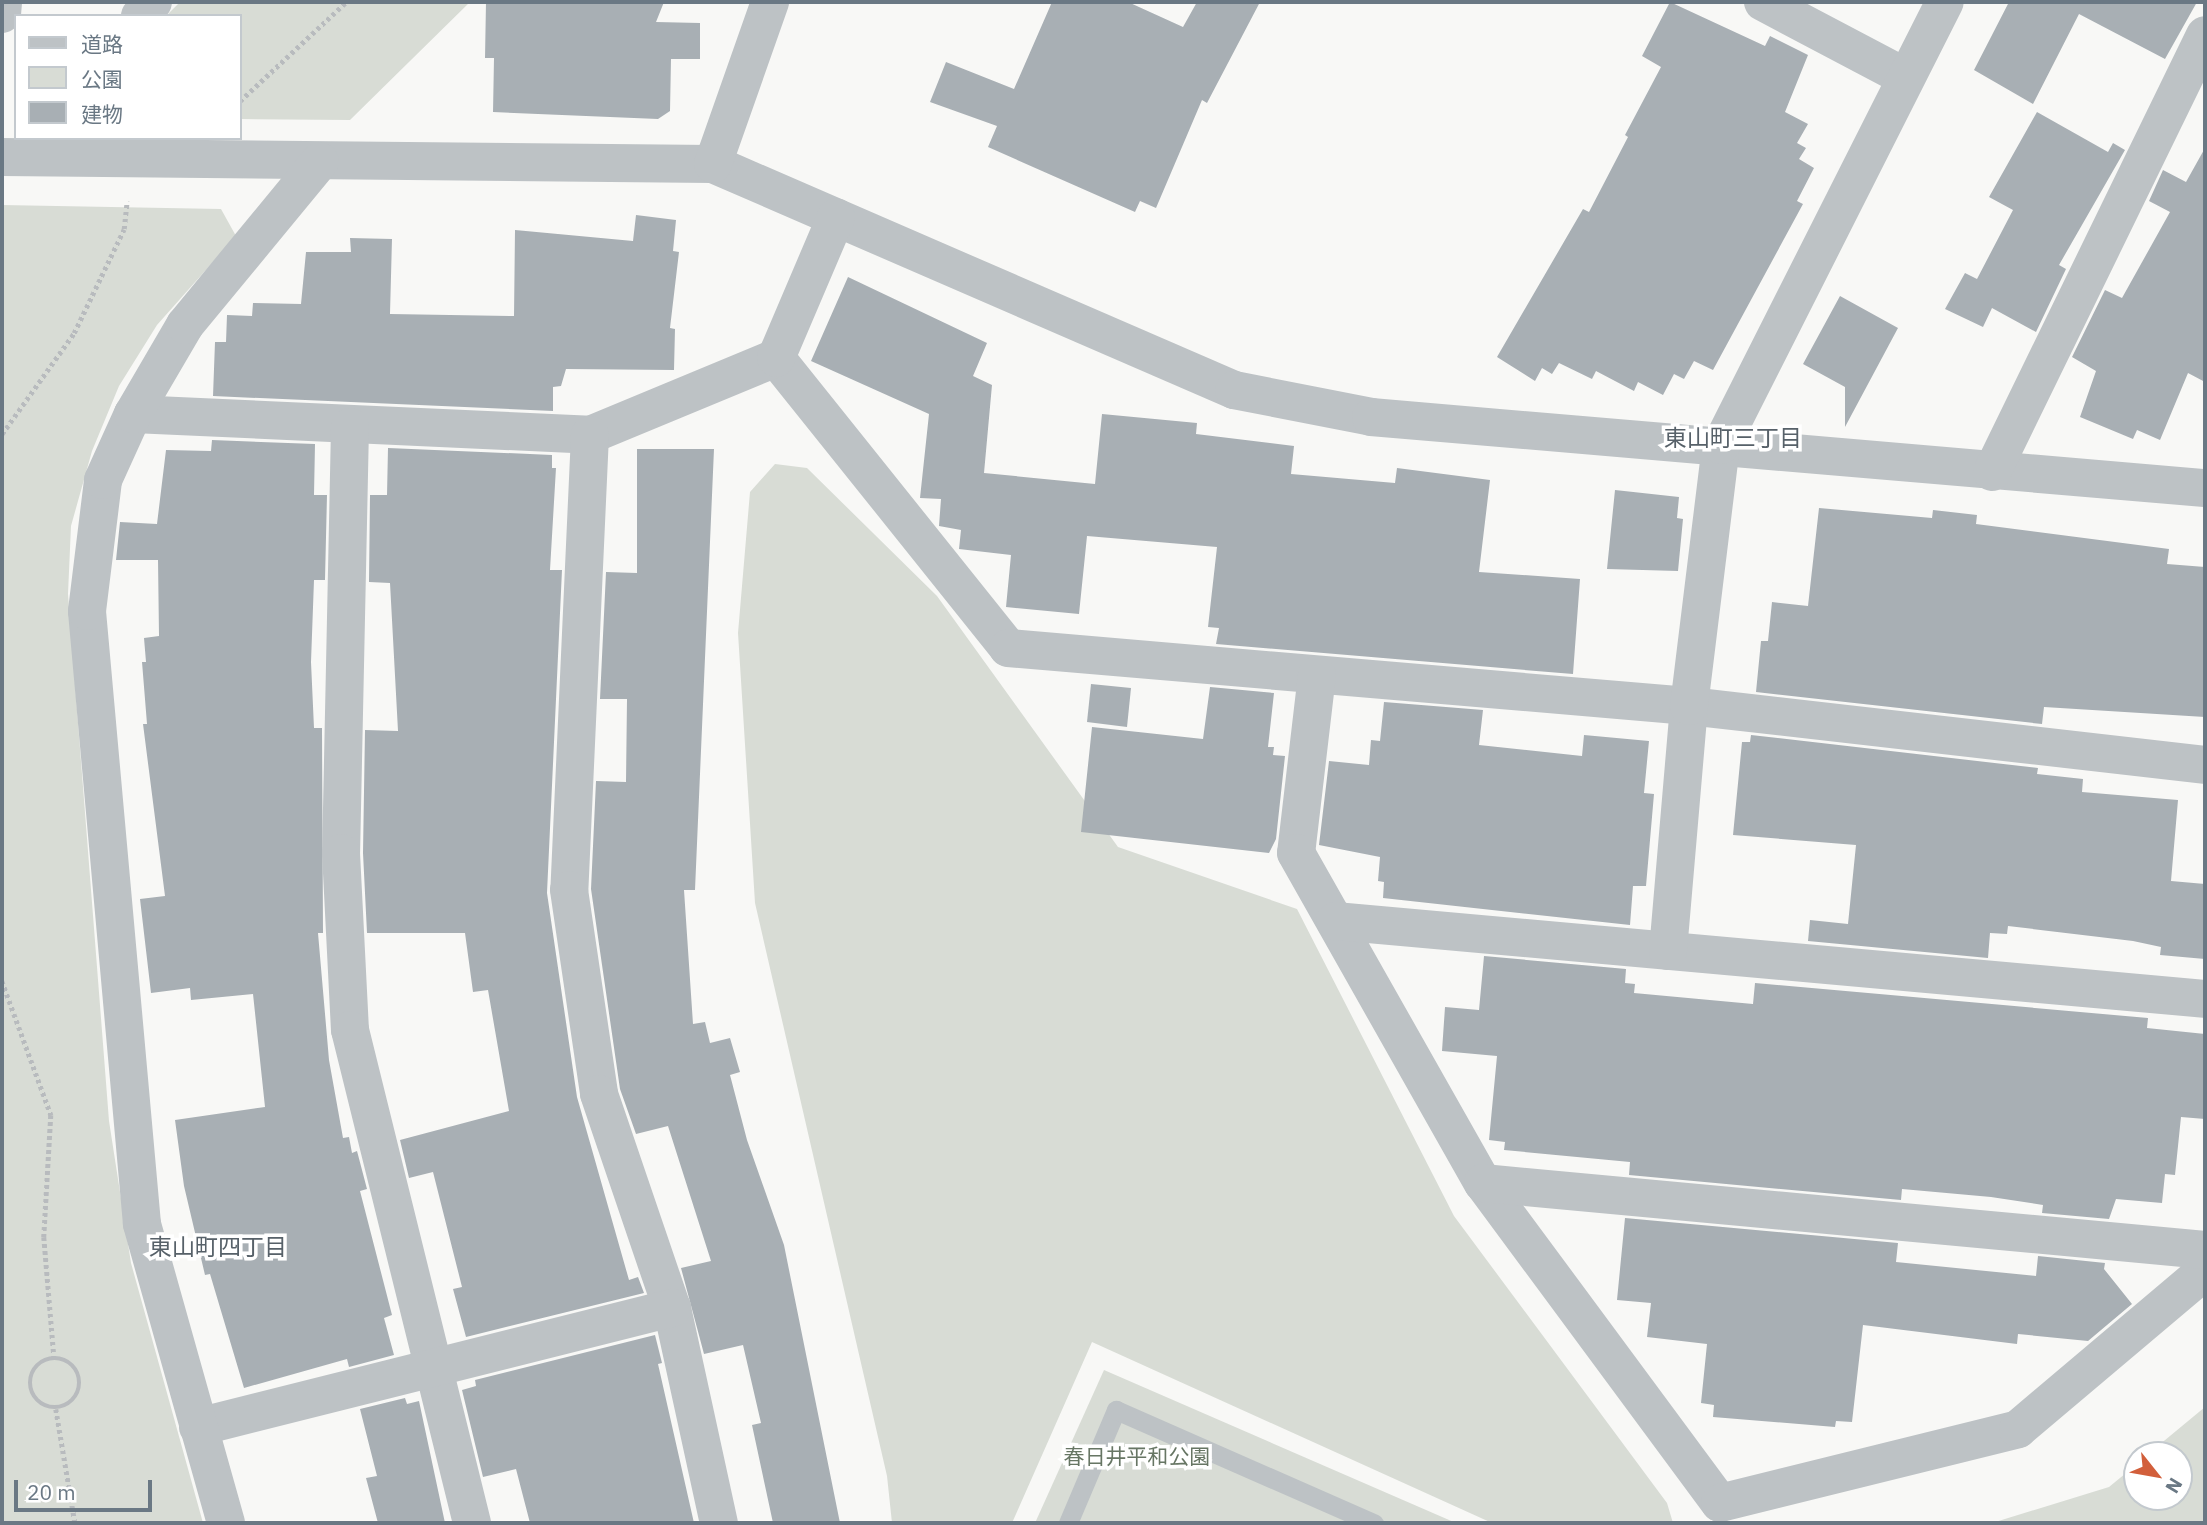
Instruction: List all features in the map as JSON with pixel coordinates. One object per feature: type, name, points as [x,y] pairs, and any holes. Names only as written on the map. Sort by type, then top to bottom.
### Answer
[{"type":"street","points":[[2,14],[3,2]]},
{"type":"street","points":[[713,164],[769,2]]},
{"type":"street","points":[[1763,2],[1905,77]]},
{"type":"street","points":[[1668,951],[1689,706],[1721,445],[1945,2]]},
{"type":"street","points":[[1992,472],[2205,35]]},
{"type":"street","points":[[2,157],[713,164],[1234,390],[1371,417],[1721,445],[1992,472],[2205,488]]},
{"type":"street","points":[[226,1523],[142,1224],[87,611],[103,480],[133,414],[185,325],[320,160]]},
{"type":"street","points":[[133,414],[350,427],[590,435],[776,358],[836,217]]},
{"type":"street","points":[[776,358],[1008,648],[1689,706],[2205,765]]},
{"type":"street","points":[[350,427],[341,853],[350,1030],[431,1368],[472,1523]]},
{"type":"street","points":[[590,435],[569,890],[599,1094],[672,1308],[719,1523]]},
{"type":"street","points":[[1317,674],[1296,853],[1483,1183],[1720,1503],[2018,1429],[2205,1271]]},
{"type":"street","points":[[1335,921],[2205,999]]},
{"type":"street","points":[[1483,1183],[2205,1250]]},
{"type":"street","points":[[198,1427],[672,1308]]},
{"type":"lane","points":[[1068,1523],[1116,1410],[1374,1523]]},
{"type":"path","points":[[242,98],[346,2]]},
{"type":"path","points":[[2,434],[74,333],[124,229],[131,159]]},
{"type":"path","points":[[2,981],[51,1115],[44,1237],[54,1357]]},
{"type":"path","points":[[54,1357],[72,1363],[81,1381],[75,1401],[56,1409],[37,1402],[29,1384],[35,1365],[54,1357]]},
{"type":"path","points":[[56,1409],[75,1523]]},
{"type":"green space","points":[[180,2],[470,2],[350,120],[242,119],[242,14],[168,14]]},
{"type":"green space","points":[[2,205],[221,209],[236,236],[157,325],[119,386],[92,451],[71,526],[68,594],[109,1121],[131,1263],[203,1523],[2,1523]]},
{"type":"green space","points":[[775,464],[807,468],[937,596],[1118,847],[1297,909],[1454,1216],[1667,1503],[1673,1523],[1492,1523],[1092,1342],[1012,1523],[892,1523],[887,1476],[755,903],[738,633],[750,492]]},
{"type":"green space","name":"春日井平和公園","points":[[1104,1370],[1456,1523],[1035,1523]]},
{"type":"green space","points":[[2205,1407],[2205,1523],[1992,1523],[2109,1487],[2123,1476],[2123,1511],[2193,1511],[2193,1441],[2164,1441]]},
{"type":"building","points":[[486,2],[664,2],[656,22],[700,23],[700,59],[671,59],[670,111],[658,119],[493,112],[494,58],[485,58]]},
{"type":"building","points":[[1052,2],[1128,2],[1183,27],[1197,2],[1260,2],[1207,103],[1202,100],[1156,208],[1140,201],[1135,212],[988,147],[997,126],[930,102],[946,62],[1014,89]]},
{"type":"building","points":[[1670,2],[1765,46],[1770,36],[1808,55],[1785,112],[1808,124],[1797,143],[1806,148],[1799,159],[1814,168],[1797,201],[1803,204],[1713,370],[1694,361],[1684,379],[1674,374],[1663,395],[1638,382],[1634,391],[1596,371],[1592,379],[1559,363],[1552,374],[1542,368],[1535,381],[1497,357],[1583,209],[1589,212],[1628,137],[1625,135],[1661,67],[1642,56]]},
{"type":"building","points":[[2009,2],[2197,2],[2165,59],[2079,14],[2033,104],[1974,70]]},
{"type":"building","points":[[2037,112],[2108,152],[2113,143],[2125,150],[2059,265],[2066,269],[2036,332],[1992,308],[1983,327],[1945,309],[1965,273],[1977,279],[2013,210],[1989,197]]},
{"type":"building","points":[[2205,148],[2205,382],[2188,373],[2160,440],[2137,430],[2133,439],[2080,417],[2096,371],[2072,357],[2105,290],[2122,298],[2170,212],[2149,201],[2163,170],[2186,182]]},
{"type":"building","points":[[636,215],[676,220],[673,251],[679,252],[670,328],[675,329],[674,370],[566,369],[561,386],[553,387],[553,411],[213,396],[215,342],[226,342],[227,315],[252,316],[253,303],[301,304],[306,252],[351,252],[350,238],[392,239],[390,314],[514,316],[515,230],[633,241]]},
{"type":"building","points":[[848,277],[987,343],[973,376],[992,385],[984,473],[1095,484],[1102,414],[1197,423],[1196,434],[1294,446],[1291,474],[1395,483],[1397,468],[1490,480],[1479,572],[1580,579],[1573,674],[1216,644],[1219,628],[1208,627],[1217,547],[1087,536],[1079,614],[1006,607],[1011,555],[959,549],[961,530],[939,526],[941,499],[920,498],[929,414],[811,361]]},
{"type":"building","points":[[1840,296],[1898,328],[1845,427],[1845,387],[1803,364]]},
{"type":"building","points":[[212,440],[315,444],[314,495],[327,495],[325,580],[314,580],[311,662],[314,728],[322,728],[323,933],[318,933],[329,1060],[343,1138],[349,1137],[352,1153],[357,1151],[367,1189],[360,1191],[392,1315],[384,1318],[394,1355],[349,1367],[347,1359],[244,1388],[210,1274],[205,1275],[184,1186],[175,1120],[265,1107],[253,994],[191,1000],[190,988],[151,993],[140,899],[165,896],[143,724],[147,724],[142,662],[146,662],[144,638],[159,636],[158,560],[116,560],[120,522],[157,524],[166,450],[211,451]]},
{"type":"building","points":[[388,448],[552,455],[552,468],[556,468],[550,570],[562,570],[547,893],[577,1097],[629,1280],[638,1277],[644,1293],[466,1337],[453,1289],[462,1287],[433,1172],[409,1178],[400,1140],[509,1111],[488,990],[473,992],[465,933],[367,933],[363,853],[365,730],[398,731],[390,583],[369,582],[370,495],[387,495]]},
{"type":"building","points":[[637,449],[714,449],[695,890],[684,890],[693,1024],[705,1022],[710,1043],[730,1038],[740,1072],[730,1075],[747,1140],[784,1245],[840,1523],[773,1523],[752,1425],[761,1423],[743,1345],[704,1354],[681,1268],[711,1261],[668,1126],[636,1134],[620,1089],[591,889],[596,781],[626,782],[627,699],[600,699],[606,572],[637,573]]},
{"type":"building","points":[[1615,490],[1679,497],[1677,518],[1683,519],[1678,571],[1607,569]]},
{"type":"building","points":[[1819,508],[1932,518],[1933,510],[1977,515],[1976,524],[2169,549],[2167,564],[2205,567],[2205,717],[2044,707],[2042,724],[1756,692],[1761,641],[1768,641],[1772,602],[1808,606]]},
{"type":"building","points":[[1091,684],[1131,688],[1127,727],[1087,722]]},
{"type":"building","points":[[1210,687],[1274,693],[1268,747],[1274,747],[1273,755],[1285,756],[1276,839],[1269,853],[1081,832],[1092,727],[1203,739]]},
{"type":"building","points":[[1384,702],[1483,710],[1479,745],[1582,756],[1584,735],[1649,741],[1644,793],[1654,794],[1646,886],[1633,886],[1630,925],[1383,898],[1384,882],[1378,881],[1380,857],[1319,845],[1329,761],[1369,765],[1371,740],[1380,741]]},
{"type":"building","points":[[1751,735],[2038,768],[2037,774],[2083,779],[2082,792],[2178,800],[2171,881],[2205,884],[2205,959],[2160,955],[2161,947],[2133,941],[2008,926],[2007,934],[1990,933],[1988,958],[1808,941],[1810,920],[1848,924],[1856,845],[1733,835],[1742,742],[1750,742]]},
{"type":"building","points":[[1484,956],[1626,969],[1625,983],[1635,984],[1634,993],[1753,1004],[1755,983],[2148,1018],[2147,1028],[2205,1034],[2205,1119],[2181,1117],[2175,1175],[2165,1174],[2162,1203],[2116,1199],[2109,1219],[2042,1213],[2043,1205],[1991,1197],[1902,1189],[1901,1200],[1629,1175],[1630,1162],[1504,1150],[1505,1142],[1489,1140],[1497,1056],[1442,1051],[1445,1007],[1479,1010]]},
{"type":"building","points":[[1625,1218],[1898,1243],[1896,1262],[2036,1276],[2038,1256],[2105,1263],[2104,1269],[2132,1304],[2088,1341],[2018,1334],[2017,1344],[1863,1325],[1852,1422],[1836,1421],[1835,1427],[1713,1417],[1714,1405],[1701,1403],[1707,1344],[1647,1337],[1651,1303],[1617,1300]]},
{"type":"building","points":[[655,1335],[662,1363],[658,1364],[694,1523],[530,1523],[516,1469],[483,1477],[462,1390],[476,1386],[475,1380]]},
{"type":"building","points":[[405,1398],[407,1404],[419,1401],[445,1523],[378,1523],[366,1478],[377,1476],[360,1409]]},
{"type":"district","name":"東山町三丁目","points":[[1733,437]]},
{"type":"district","name":"東山町四丁目","points":[[218,1246]]}]
